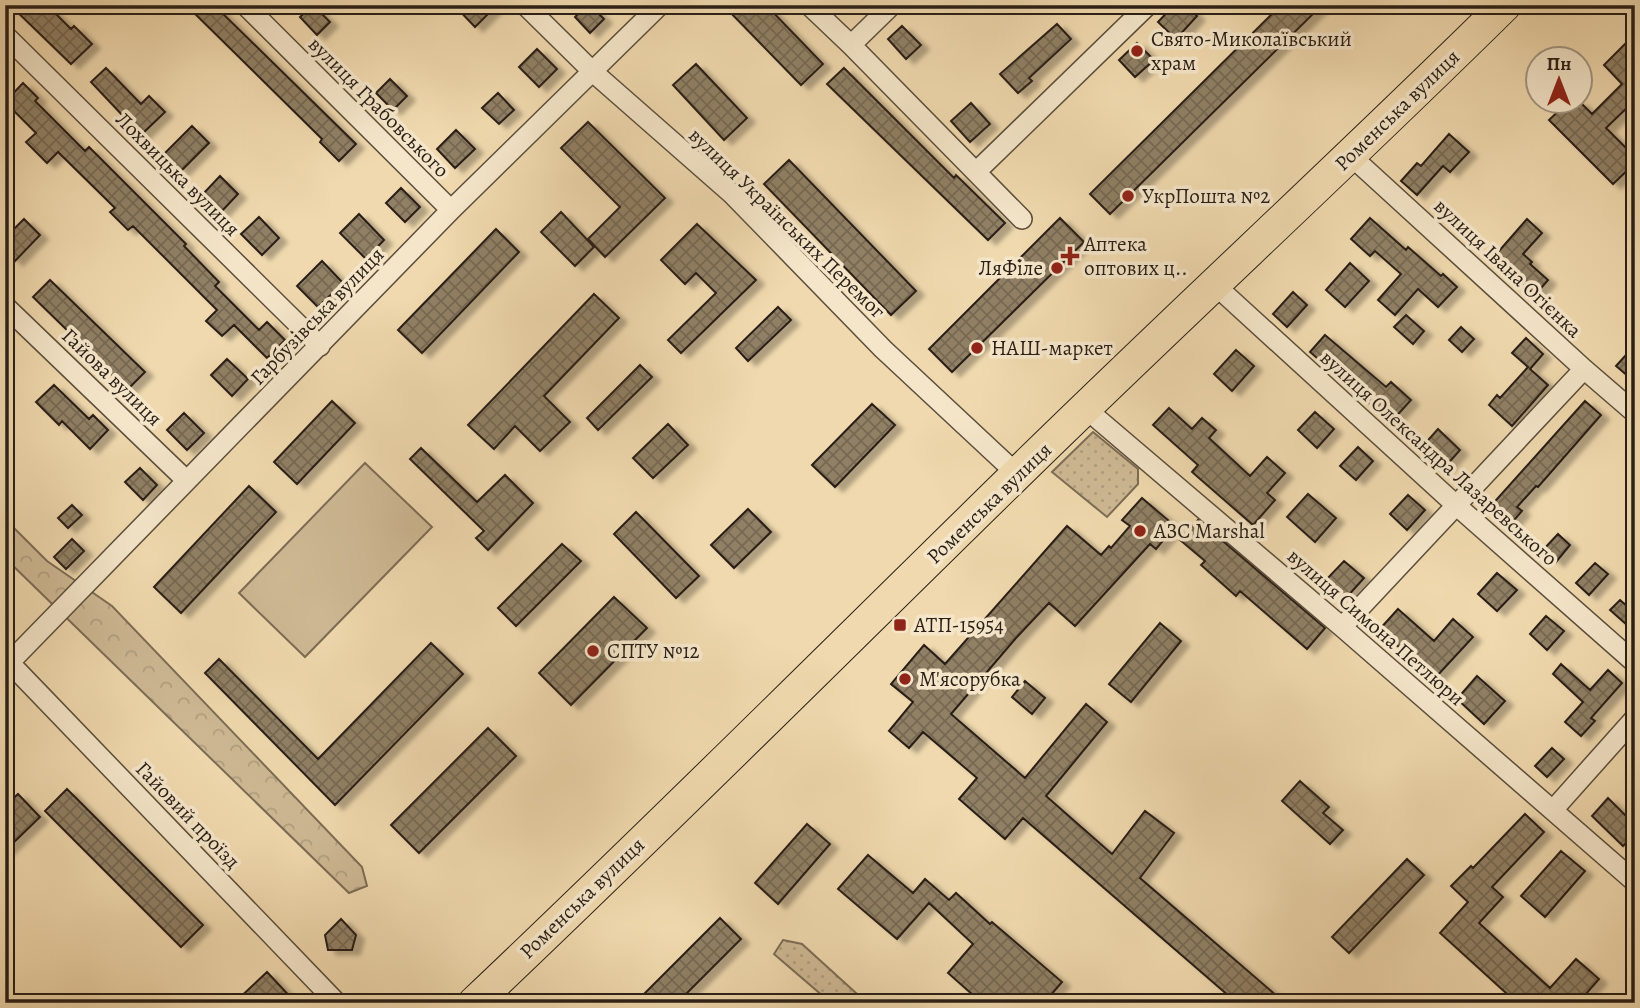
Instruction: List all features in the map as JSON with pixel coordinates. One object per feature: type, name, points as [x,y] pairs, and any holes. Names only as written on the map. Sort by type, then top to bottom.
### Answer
[{"type":"main road","name":"Роменська вулиця","points":[[474,1003],[1017,474],[1351,156],[1505,5]]},
{"type":"street","name":"вулиця Грабовського","points":[[245,5],[451,211]]},
{"type":"street","name":"вулиця Українських Перемог","points":[[525,5],[593,72],[732,194],[883,349],[1017,474]]},
{"type":"street","name":"Гарбузівська вулиця","points":[[8,660],[451,211],[660,5]]},
{"type":"street","points":[[809,5],[1022,219]]},
{"type":"street","points":[[851,45],[892,5]]},
{"type":"street","points":[[977,171],[1148,5]]},
{"type":"street","name":"Лохвицька вулиця","points":[[5,35],[320,346]]},
{"type":"street","name":"вулиця Івана Огієнка","points":[[1351,156],[1635,413]]},
{"type":"street","name":"вулиця Олександра Лазаревського","points":[[1215,285],[1457,506],[1635,663]]},
{"type":"street","name":"Гайова вулиця","points":[[5,306],[186,480]]},
{"type":"street","points":[[1342,627],[1584,369]]},
{"type":"street","name":"вулиця Симона Петлюри","points":[[1086,409],[1635,882]]},
{"type":"street","name":"Гайовий проїзд","points":[[8,660],[337,1003]]},
{"type":"street","points":[[1553,810],[1635,718]]},
{"type":"green space","points":[[1093,432],[1138,469],[1138,484],[1107,517],[1052,472]]},
{"type":"green space","points":[[365,463],[432,527],[305,657],[239,593]]},
{"type":"green space","points":[[5,519],[47,561],[112,606],[362,867],[367,886],[349,893],[5,558]]},
{"type":"green space","points":[[783,940],[802,944],[867,1003],[831,1003],[774,954]]},
{"type":"building","points":[[10,5],[47,5],[71,29],[74,26],[92,44],[71,64]]},
{"type":"building","points":[[186,5],[214,5],[356,144],[339,161],[320,142],[322,139]]},
{"type":"building","points":[[313,5],[330,22],[317,35],[300,17]]},
{"type":"building","points":[[454,5],[497,5],[475,27]]},
{"type":"building","points":[[587,5],[604,19],[590,33],[575,17]]},
{"type":"building","points":[[723,5],[766,5],[823,64],[801,85]]},
{"type":"building","points":[[1174,5],[1186,5],[1197,16],[1176,39],[1158,22]]},
{"type":"building","points":[[1281,5],[1322,5],[1110,214],[1090,194]]},
{"type":"building","points":[[1057,24],[1071,39],[1029,78],[1032,81],[1018,93],[1000,74]]},
{"type":"building","points":[[902,26],[921,45],[906,59],[888,39]]},
{"type":"building","name":"Свято-Миколаївський храм","points":[[1137,43],[1154,60],[1135,77],[1119,60]]},
{"type":"building","points":[[1626,43],[1635,52],[1635,100],[1606,128],[1635,157],[1635,163],[1613,184],[1549,120],[1553,116],[1594,116],[1594,112],[1622,84],[1604,65]]},
{"type":"building","points":[[537,49],[557,69],[539,87],[519,67]]},
{"type":"building","points":[[696,64],[747,118],[724,140],[673,85]]},
{"type":"building","points":[[106,68],[141,104],[149,96],[165,112],[141,135],[91,82]]},
{"type":"building","points":[[844,68],[954,178],[956,175],[1005,223],[988,240],[827,84]]},
{"type":"building","points":[[390,79],[407,96],[393,110],[376,93]]},
{"type":"building","points":[[23,83],[38,98],[35,101],[85,151],[89,147],[186,244],[184,246],[219,282],[215,286],[259,330],[267,322],[285,340],[267,358],[234,325],[222,336],[206,321],[217,310],[133,226],[128,230],[110,212],[115,208],[58,152],[47,163],[26,142],[36,133],[5,102]]},
{"type":"building","points":[[498,93],[514,110],[499,124],[482,108]]},
{"type":"building","points":[[971,103],[990,124],[970,142],[951,121]]},
{"type":"building","points":[[588,122],[665,198],[605,257],[588,239],[620,207],[561,148]]},
{"type":"building","points":[[192,126],[209,143],[181,171],[164,154]]},
{"type":"building","points":[[456,130],[475,149],[455,168],[437,149]]},
{"type":"building","points":[[1449,134],[1469,152],[1450,172],[1443,166],[1417,195],[1401,181],[1417,163],[1421,166]]},
{"type":"building","points":[[789,160],[916,291],[891,315],[764,184]]},
{"type":"building","points":[[220,176],[238,194],[221,212],[203,194]]},
{"type":"building","points":[[401,188],[420,207],[405,222],[386,203]]},
{"type":"building","points":[[561,212],[594,247],[575,266],[541,232]]},
{"type":"building","points":[[359,214],[384,240],[366,259],[340,233]]},
{"type":"building","points":[[259,217],[279,238],[262,255],[241,234]]},
{"type":"building","points":[[1060,218],[1084,242],[952,372],[929,349]]},
{"type":"building","points":[[1370,218],[1406,250],[1408,247],[1457,287],[1438,307],[1418,289],[1395,315],[1378,300],[1401,274],[1375,251],[1370,256],[1351,239]]},
{"type":"building","points":[[24,219],[40,235],[15,261],[5,251],[5,238]]},
{"type":"building","points":[[1527,219],[1542,233],[1523,254],[1548,280],[1535,295],[1492,259]]},
{"type":"building","points":[[697,224],[756,280],[681,353],[668,340],[716,293],[696,273],[685,284],[661,260]]},
{"type":"building","points":[[496,229],[519,252],[422,353],[398,330]]},
{"type":"building","points":[[322,261],[343,283],[318,307],[297,286]]},
{"type":"building","points":[[1350,263],[1369,281],[1345,307],[1326,290]]},
{"type":"building","points":[[50,280],[145,372],[127,390],[87,350],[85,353],[68,337],[71,334],[33,297]]},
{"type":"building","points":[[1293,292],[1307,305],[1287,327],[1273,314]]},
{"type":"building","points":[[594,294],[619,318],[544,396],[570,422],[540,451],[515,426],[494,449],[468,425]]},
{"type":"building","points":[[778,307],[791,320],[748,361],[736,348]]},
{"type":"building","points":[[1406,315],[1424,331],[1413,344],[1394,327]]},
{"type":"building","points":[[1461,327],[1474,339],[1462,352],[1449,340]]},
{"type":"building","points":[[1325,335],[1386,387],[1391,382],[1411,400],[1391,422],[1310,352]]},
{"type":"building","points":[[1526,338],[1543,354],[1530,369],[1548,385],[1512,426],[1489,405],[1497,395],[1500,398],[1528,367],[1512,353]]},
{"type":"building","points":[[1635,345],[1635,382],[1616,366]]},
{"type":"building","points":[[1236,350],[1254,366],[1232,391],[1214,374]]},
{"type":"building","points":[[227,359],[248,379],[232,396],[211,375]]},
{"type":"building","points":[[640,365],[652,377],[598,430],[587,418]]},
{"type":"building","points":[[54,385],[89,419],[93,415],[108,430],[90,449],[62,421],[59,425],[36,402]]},
{"type":"building","points":[[332,401],[355,423],[297,484],[274,462]]},
{"type":"building","points":[[1585,401],[1601,415],[1517,507],[1522,511],[1509,526],[1489,508]]},
{"type":"building","points":[[872,404],[895,425],[835,487],[812,465]]},
{"type":"building","points":[[1169,408],[1192,429],[1202,418],[1216,430],[1209,438],[1250,476],[1267,457],[1285,473],[1267,493],[1275,500],[1253,525],[1192,472],[1198,465],[1153,425]]},
{"type":"building","points":[[1315,412],[1334,429],[1317,448],[1298,430]]},
{"type":"building","points":[[184,413],[204,433],[187,450],[167,430]]},
{"type":"building","points":[[668,424],[688,445],[653,478],[633,458]]},
{"type":"building","points":[[1438,429],[1460,450],[1444,468],[1422,447]]},
{"type":"building","points":[[1358,447],[1373,461],[1356,480],[1340,466]]},
{"type":"building","points":[[421,448],[477,502],[505,475],[533,503],[488,550],[476,538],[484,531],[410,459]]},
{"type":"building","points":[[140,468],[157,485],[143,500],[125,482]]},
{"type":"building","points":[[249,486],[276,512],[181,613],[154,587]]},
{"type":"building","points":[[1308,494],[1336,518],[1315,542],[1287,517]]},
{"type":"building","points":[[1408,495],[1425,510],[1407,530],[1390,514]]},
{"type":"building","points":[[1142,498],[1175,526],[1156,549],[1150,544],[1075,626],[1049,603],[951,714],[1025,778],[1086,704],[1107,722],[1046,796],[1112,854],[1145,811],[1174,833],[1140,878],[1285,1003],[1237,1003],[1023,818],[1005,839],[959,799],[977,778],[923,732],[909,748],[889,731],[913,702],[891,684],[924,645],[945,664],[1067,526],[1101,555],[1109,546],[1111,548],[1130,526],[1122,520]]},
{"type":"building","points":[[72,505],[82,515],[68,528],[58,518]]},
{"type":"building","points":[[748,509],[771,532],[734,568],[711,545]]},
{"type":"building","points":[[636,512],[699,576],[676,598],[614,534]]},
{"type":"building","points":[[1198,520],[1325,628],[1307,649],[1240,591],[1236,596],[1201,565],[1205,561],[1180,540]]},
{"type":"building","points":[[1558,534],[1570,545],[1556,562],[1543,550]]},
{"type":"building","points":[[72,539],[84,551],[66,569],[54,557]]},
{"type":"building","points":[[562,544],[581,561],[516,626],[498,608]]},
{"type":"building","points":[[1344,561],[1364,578],[1345,599],[1325,581]]},
{"type":"building","points":[[1595,563],[1608,574],[1589,595],[1576,583]]},
{"type":"building","points":[[1497,573],[1517,590],[1497,611],[1478,594]]},
{"type":"building","name":"СПТУ №12","points":[[614,597],[647,628],[571,705],[539,673]]},
{"type":"building","points":[[1620,600],[1635,613],[1635,632],[1610,610]]},
{"type":"building","points":[[1398,609],[1434,641],[1453,619],[1473,637],[1435,678],[1379,630]]},
{"type":"building","points":[[1546,616],[1564,631],[1547,650],[1530,634]]},
{"type":"building","points":[[1160,623],[1181,641],[1131,702],[1109,684]]},
{"type":"building","points":[[431,643],[463,674],[335,805],[205,673],[219,659],[318,759]]},
{"type":"building","points":[[1561,664],[1590,690],[1608,670],[1622,683],[1591,718],[1595,721],[1581,736],[1565,722],[1583,702],[1553,674]]},
{"type":"building","points":[[1477,676],[1505,701],[1484,724],[1457,699]]},
{"type":"building","points":[[1025,681],[1045,698],[1032,714],[1012,697]]},
{"type":"building","points":[[488,728],[516,756],[419,853],[391,825]]},
{"type":"building","points":[[1552,748],[1564,759],[1547,777],[1535,766]]},
{"type":"building","points":[[1300,781],[1329,807],[1323,813],[1343,830],[1330,844],[1282,801]]},
{"type":"building","points":[[67,789],[203,925],[181,947],[45,811]]},
{"type":"building","points":[[18,794],[40,817],[5,851],[5,806]]},
{"type":"building","points":[[1608,798],[1635,825],[1635,834],[1623,846],[1592,816]]},
{"type":"building","points":[[1525,814],[1544,832],[1492,887],[1503,897],[1479,923],[1550,988],[1576,959],[1599,979],[1578,1003],[1517,1003],[1440,933],[1468,902],[1451,886],[1471,866],[1473,868]]},
{"type":"building","points":[[807,824],[830,844],[778,904],[755,883]]},
{"type":"building","points":[[1561,851],[1585,871],[1545,917],[1521,896]]},
{"type":"building","points":[[868,855],[913,893],[925,879],[949,900],[956,893],[1062,982],[1044,1003],[982,1003],[948,973],[973,944],[929,903],[897,939],[838,889]]},
{"type":"building","points":[[1407,859],[1424,875],[1349,953],[1332,937]]},
{"type":"building","points":[[720,918],[741,939],[677,1003],[635,1003]]},
{"type":"building","points":[[341,919],[356,935],[352,950],[328,950],[325,935]]},
{"type":"building","points":[[267,972],[296,1003],[234,1003]]},
{"type":"place","name":"Свято-Миколаївський храм","points":[[1137,51]]},
{"type":"place","name":"УкрПошта №2","points":[[1128,196]]},
{"type":"place","name":"Аптека оптових ц..","points":[[1070,256]]},
{"type":"place","name":"ЛяФіле","points":[[1057,268]]},
{"type":"place","name":"НАШ-маркет","points":[[977,348]]},
{"type":"place","name":"АЗС Marshal","points":[[1140,531]]},
{"type":"place","name":"АТП-15954","points":[[900,625]]},
{"type":"place","name":"СПТУ №12","points":[[593,651]]},
{"type":"place","name":"М'ясорубка","points":[[905,679]]}]
